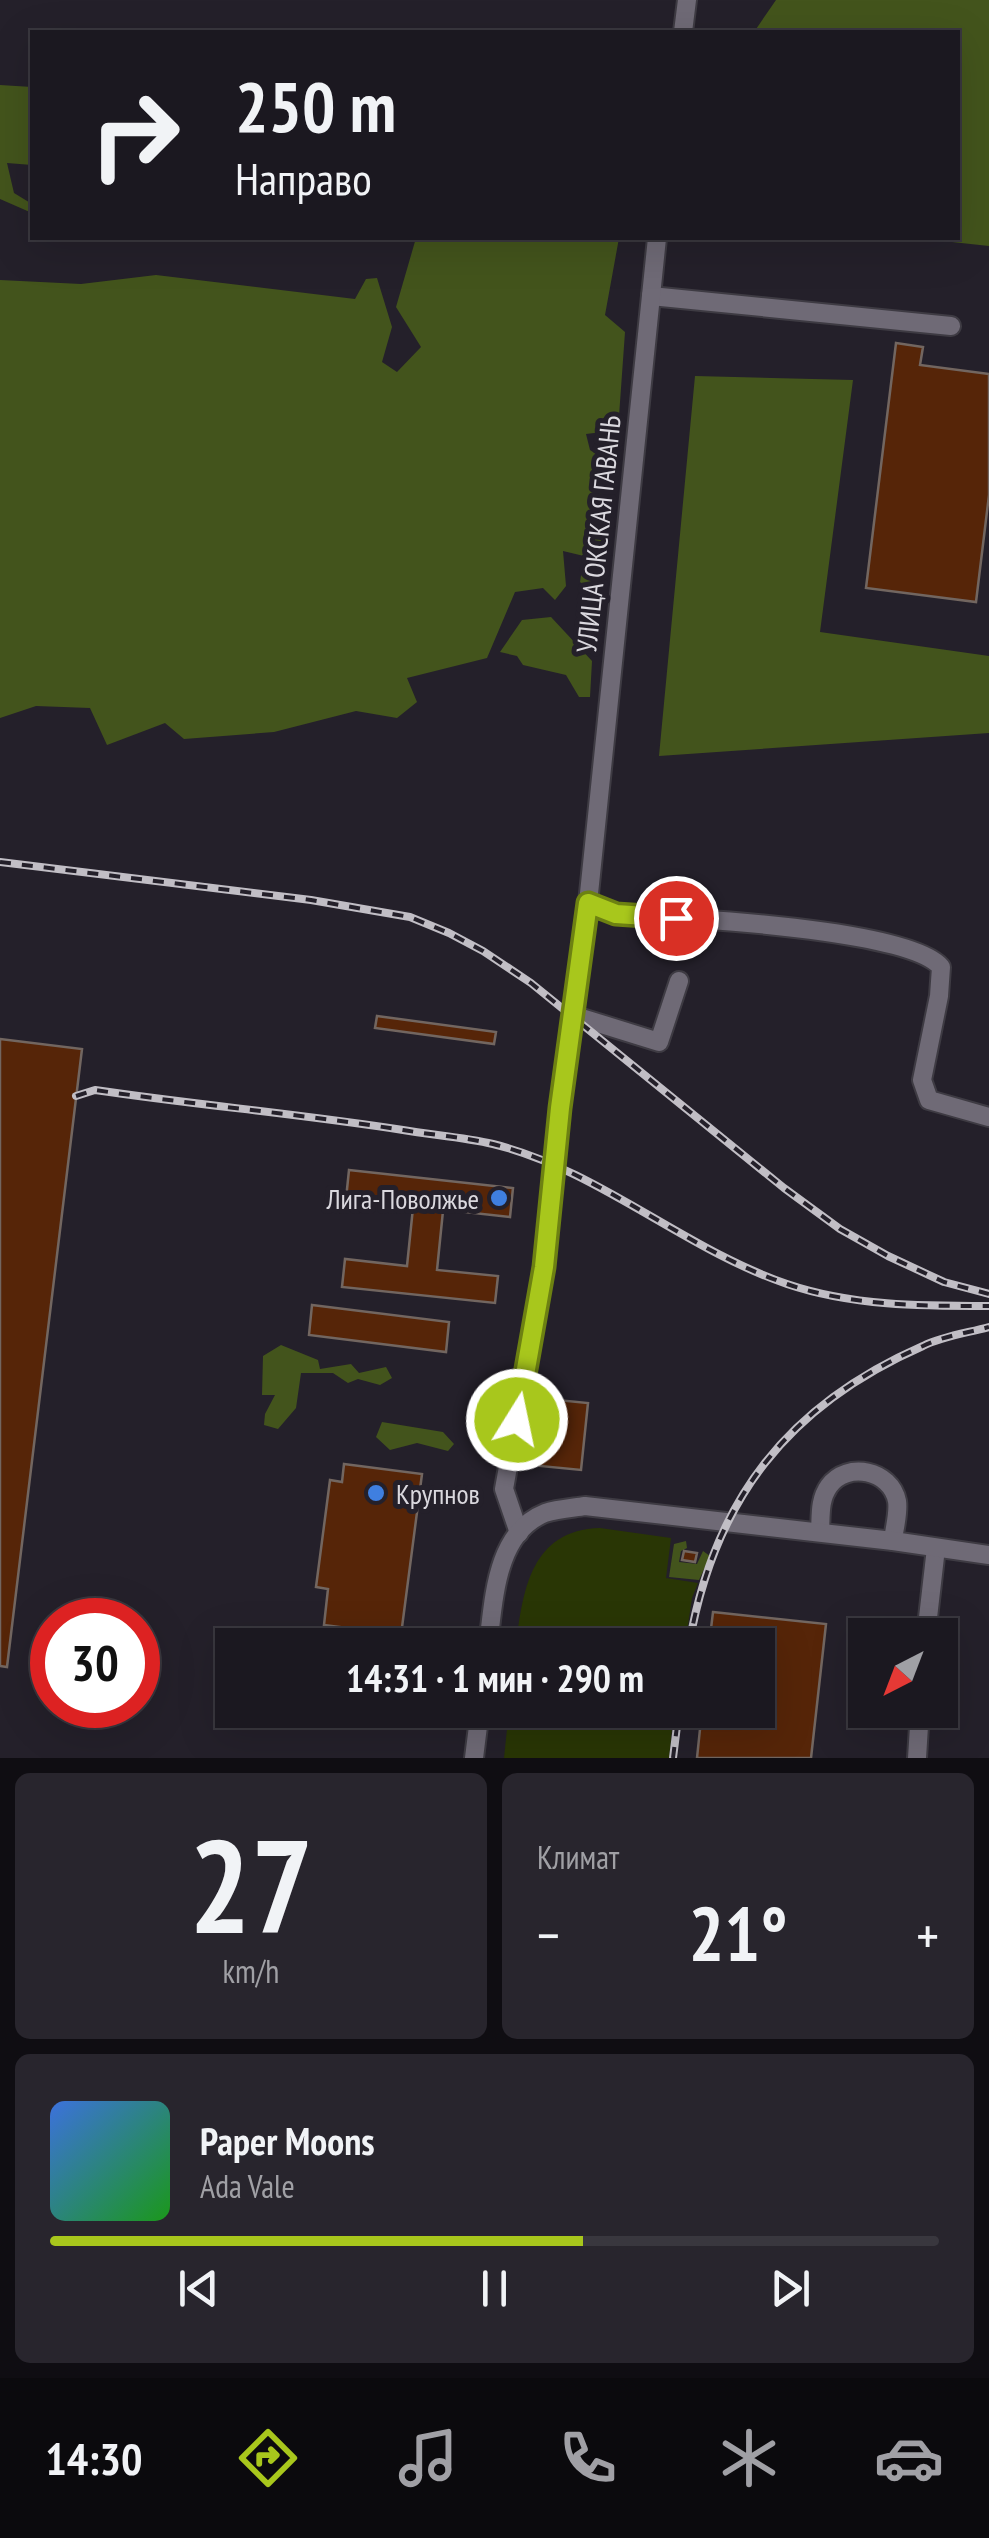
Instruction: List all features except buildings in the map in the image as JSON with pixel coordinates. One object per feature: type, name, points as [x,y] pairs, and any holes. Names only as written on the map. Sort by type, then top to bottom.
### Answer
[{"type":"street","points":[[683,30],[686,0]]},
{"type":"street","name":"УЛИЦА ОКСКАЯ ГАВАНЬ","points":[[519,1533],[504,1488],[544,1267],[588,903],[657,240]]},
{"type":"street","points":[[651,296],[951,326]]},
{"type":"street","points":[[588,903],[616,914],[737,922],[865,939],[911,949],[934,960],[941,966],[922,1080],[928,1100],[989,1116]]},
{"type":"street","points":[[572,1015],[659,1042],[679,981]]},
{"type":"street","points":[[820,1532],[822,1498],[831,1483],[842,1473],[865,1471],[882,1477],[893,1490],[898,1504],[893,1541]]},
{"type":"street","points":[[490,1628],[497,1574],[519,1533],[544,1514],[584,1506],[893,1541],[989,1556]]},
{"type":"street","points":[[928,1618],[936,1548]]},
{"type":"street","points":[[474,1758],[478,1728]]},
{"type":"street","points":[[917,1758],[919,1728]]},
{"type":"green space","points":[[776,0],[989,0],[989,246],[934,240],[960,240],[960,30],[755,30]]},
{"type":"green space","points":[[0,85],[30,87],[30,165],[7,163],[14,193],[30,203],[30,212],[0,199]]},
{"type":"green space","points":[[415,240],[619,240],[605,315],[625,332],[618,430],[586,434],[590,450],[611,464],[596,594],[580,582],[584,556],[563,551],[566,586],[555,600],[543,588],[515,592],[487,658],[407,678],[417,702],[397,718],[356,711],[274,732],[184,739],[165,723],[107,745],[90,708],[36,706],[0,718],[0,280],[81,284],[156,275],[355,299],[366,279],[377,278],[392,327],[382,362],[397,372],[421,347],[396,307]]},
{"type":"green space","points":[[695,376],[853,380],[820,632],[989,656],[989,733],[659,756]]},
{"type":"green space","points":[[551,617],[592,661],[590,697],[579,697],[566,675],[523,665],[517,656],[500,652],[522,620]]},
{"type":"green space","points":[[281,1345],[318,1360],[320,1369],[351,1364],[359,1373],[386,1367],[392,1378],[380,1385],[358,1379],[348,1383],[333,1373],[301,1373],[296,1408],[278,1429],[264,1425],[275,1395],[262,1395],[263,1356]]},
{"type":"green space","points":[[382,1422],[443,1432],[454,1444],[448,1451],[417,1443],[390,1450],[376,1437]]},
{"type":"green space","points":[[600,1528],[671,1538],[666,1578],[698,1583],[688,1628],[518,1628],[527,1584],[535,1567],[559,1539],[577,1531]]},
{"type":"green space","points":[[686,1541],[687,1548],[681,1551],[679,1562],[697,1564],[703,1551],[710,1556],[699,1580],[669,1577],[674,1544]]},
{"type":"green space","points":[[507,1728],[672,1728],[669,1758],[504,1758]]},
{"type":"railway","points":[[0,862],[311,900],[410,917],[449,933],[531,983],[840,1229],[944,1282],[989,1294]]},
{"type":"railway","points":[[76,1096],[95,1090],[493,1144],[569,1172],[713,1251],[787,1284],[862,1301],[989,1306]]},
{"type":"railway","points":[[693,1628],[717,1545],[738,1502],[796,1428],[833,1397],[875,1370],[931,1343],[989,1327]]},
{"type":"railway","points":[[673,1758],[677,1728]]},
{"type":"place","name":"Лига-Поволжье","points":[[499,1198]]},
{"type":"place","name":"Крупнов","points":[[376,1493]]},
{"type":"route","points":[[517,1420],[544,1267],[560,1108],[588,903],[616,914],[676,918]]}]
